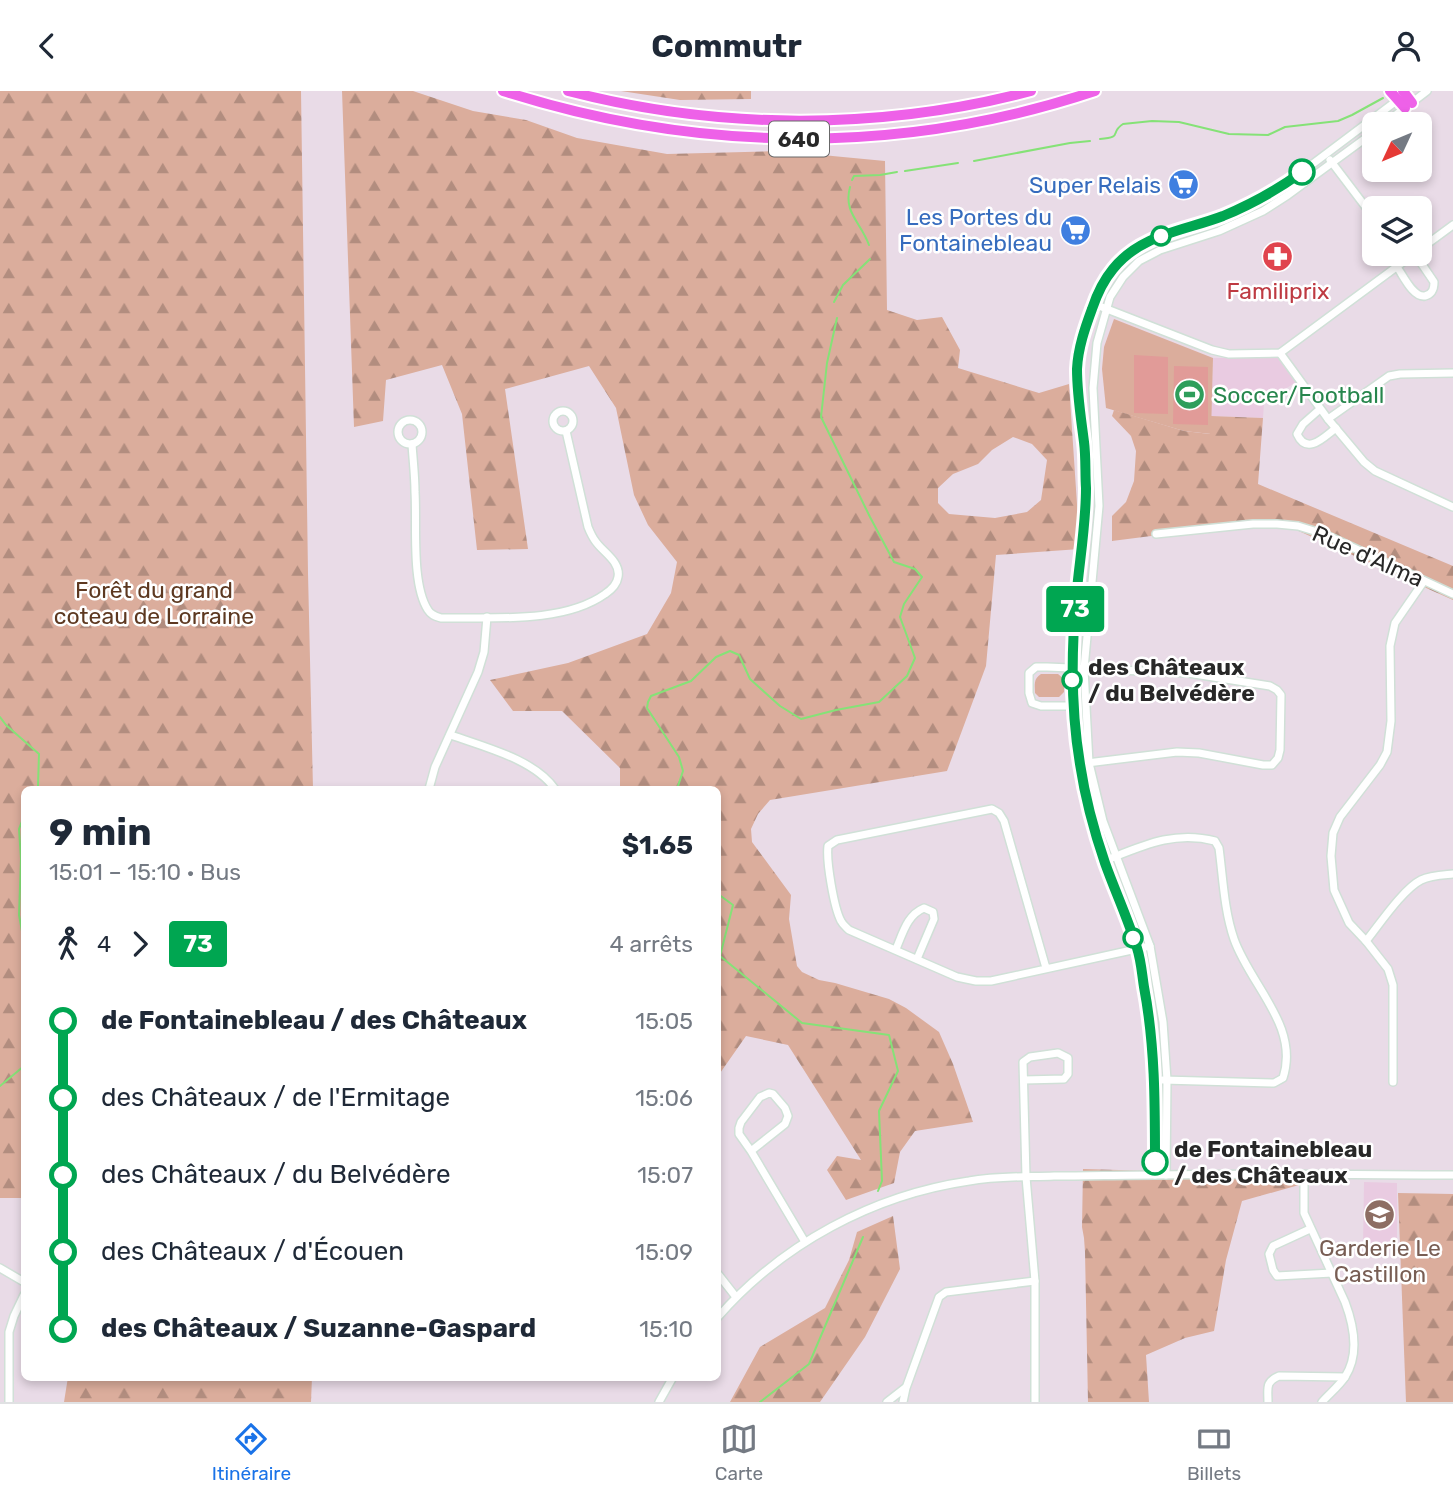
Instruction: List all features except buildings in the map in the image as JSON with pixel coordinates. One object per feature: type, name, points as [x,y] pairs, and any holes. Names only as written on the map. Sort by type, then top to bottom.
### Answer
[{"type":"highway","name":"640","points":[[503,91],[570,111],[648,127],[727,136],[797,139],[878,136],[953,126],[1031,110],[1095,91]]},
{"type":"highway","name":"640","points":[[568,91],[679,113],[797,121],[912,114],[1031,91]]},
{"type":"street","points":[[1155,1175],[1155,1080],[1149,1016],[1137,949],[1104,860],[1089,810],[1073,706],[1071,668],[1086,505],[1077,367],[1084,329],[1102,284],[1110,272],[1137,246],[1216,219],[1254,202],[1284,185],[1403,97],[1427,91]]},
{"type":"street","points":[[1392,112],[1403,97]]},
{"type":"street","points":[[1166,1175],[1167,1080],[1163,1022],[1150,946],[1103,821],[1089,763],[1084,669],[1099,506],[1093,388],[1097,343],[1110,297],[1123,277],[1148,255],[1219,231],[1254,215],[1280,201],[1362,141]]},
{"type":"street","points":[[1325,154],[1362,202]]},
{"type":"street","points":[[1432,240],[1453,225]]},
{"type":"street","points":[[1094,304],[1212,350],[1229,354],[1280,353],[1397,267],[1415,293],[1428,295],[1433,291],[1434,282],[1423,266]]},
{"type":"street","points":[[1280,353],[1320,409],[1364,462],[1375,471],[1453,507]]},
{"type":"street","points":[[1328,419],[1390,376],[1399,373],[1453,373]]},
{"type":"street","points":[[1320,409],[1298,429],[1299,440],[1304,444],[1315,444],[1336,428]]},
{"type":"street","points":[[412,444],[417,571],[427,609],[433,616],[441,618],[546,616],[581,607],[597,599],[612,588],[618,577],[612,558],[595,541],[588,527],[566,431]]},
{"type":"street","name":"Rue d'Alma","points":[[1156,534],[1252,524],[1298,526],[1324,534],[1453,594]]},
{"type":"street","points":[[1393,1082],[1393,985],[1388,969],[1349,923],[1334,890],[1331,856],[1333,833],[1339,817],[1387,752],[1391,721],[1390,646],[1395,623],[1424,580]]},
{"type":"street","points":[[430,786],[435,767],[478,672],[484,652],[486,617]]},
{"type":"street","points":[[1073,706],[1041,706],[1032,703],[1028,673],[1036,667],[1188,673],[1270,686],[1281,695],[1280,750],[1272,765],[1177,752],[1080,765]]},
{"type":"street","points":[[450,735],[525,763],[553,786]]},
{"type":"street","points":[[1046,968],[1004,821],[999,813],[992,809],[837,840],[828,846],[827,856],[842,923],[849,929],[957,977],[990,981],[1150,946]]},
{"type":"street","points":[[1104,860],[1153,842],[1179,836],[1201,837],[1214,841],[1219,848],[1229,923],[1235,941],[1243,961],[1282,1027],[1286,1044],[1286,1068],[1283,1078],[1275,1083],[1155,1080]]},
{"type":"street","points":[[1366,941],[1418,881],[1432,876],[1453,874]]},
{"type":"street","points":[[896,949],[909,919],[915,911],[924,908],[933,912],[934,919],[917,958]]},
{"type":"street","points":[[1024,1080],[1064,1079],[1068,1074],[1069,1058],[1058,1053],[1030,1057],[1023,1062],[1026,1177],[1035,1281],[1035,1402]]},
{"type":"street","points":[[751,1151],[788,1120],[785,1108],[773,1094],[760,1097],[741,1122],[739,1134],[805,1242]]},
{"type":"street","points":[[721,1314],[769,1268],[841,1221],[883,1203],[930,1188],[971,1180],[1155,1175],[1453,1175]]},
{"type":"street","points":[[1304,1175],[1304,1213],[1350,1315],[1355,1344],[1345,1377],[1322,1402]]},
{"type":"street","points":[[1310,1229],[1273,1246],[1269,1254],[1273,1270],[1277,1276],[1332,1273]]},
{"type":"street","points":[[0,1268],[21,1280]]},
{"type":"street","points":[[721,1278],[736,1297]]},
{"type":"street","points":[[903,1402],[939,1297],[946,1292],[1035,1281]]},
{"type":"street","points":[[9,1402],[9,1332],[21,1301]]},
{"type":"street","points":[[1268,1402],[1268,1384],[1279,1376],[1345,1377]]},
{"type":"street","points":[[659,1402],[671,1381]]},
{"type":"street","points":[[887,1402],[906,1388]]},
{"type":"shaded area","name":"Soccer/Football","points":[[1134,355],[1168,357],[1168,414],[1134,413]]},
{"type":"shaded area","points":[[1213,358],[1278,358],[1296,382],[1264,403],[1263,418],[1211,416]]},
{"type":"shaded area","name":"Soccer/Football","points":[[1174,366],[1208,367],[1208,425],[1173,424]]},
{"type":"shaded area","name":"Garderie Le Castillon","points":[[1364,1182],[1397,1183],[1397,1246],[1363,1246]]},
{"type":"green space","name":"Forêt du grand coteau de Lorraine","points":[[0,91],[301,91],[313,786],[21,786],[21,1198],[0,1198]]},
{"type":"green space","points":[[342,91],[413,91],[473,111],[526,120],[577,138],[667,154],[780,151],[885,161],[887,310],[917,320],[942,317],[960,350],[958,368],[1039,393],[1069,384],[1080,549],[996,555],[986,666],[947,771],[770,800],[758,814],[751,829],[752,842],[791,895],[789,919],[797,966],[802,972],[819,980],[889,999],[906,1008],[939,1032],[953,1064],[973,1122],[915,1131],[900,1152],[894,1183],[846,1200],[827,1170],[837,1156],[861,1160],[788,1045],[746,1036],[721,1072],[721,786],[620,786],[620,768],[562,711],[513,711],[490,680],[568,663],[647,634],[671,593],[677,562],[648,525],[634,495],[616,408],[589,366],[505,389],[528,549],[477,550],[462,414],[442,365],[386,380],[383,421],[354,427]],"holes":[[[1013,437],[1032,444],[1047,460],[1041,500],[1027,512],[995,518],[949,514],[938,503],[938,488],[953,474],[978,464],[992,450]]]},
{"type":"green space","points":[[621,91],[751,91],[751,99],[680,100]]},
{"type":"green space","points":[[1114,319],[1213,358],[1211,434],[1184,431],[1106,408],[1102,369],[1104,347]]},
{"type":"green space","points":[[1114,410],[1184,431],[1210,434],[1211,416],[1263,418],[1258,484],[1453,566],[1453,600],[1283,524],[1253,523],[1112,541],[1112,516],[1126,502],[1134,481],[1136,451],[1131,436],[1112,416]]},
{"type":"green space","points":[[1041,674],[1058,674],[1064,679],[1064,692],[1059,697],[1039,697],[1035,693],[1037,678]]},
{"type":"green space","points":[[1083,1169],[1304,1175],[1299,1185],[1242,1201],[1226,1260],[1214,1331],[1185,1338],[1146,1355],[1149,1402],[1088,1402],[1085,1252],[1082,1227]]},
{"type":"green space","points":[[1398,1193],[1453,1194],[1453,1402],[1406,1402]]},
{"type":"green space","points":[[893,1216],[900,1269],[865,1337],[820,1402],[730,1402],[760,1347],[825,1308],[849,1260],[857,1232]]},
{"type":"green space","points":[[67,1381],[312,1381],[311,1402],[64,1402]]},
{"type":"waterway","points":[[1100,139],[1114,136],[1123,124],[1152,121],[1179,122],[1229,134],[1268,135],[1285,127],[1338,121],[1383,98]]},
{"type":"waterway","points":[[974,161],[1090,141]]},
{"type":"waterway","points":[[905,171],[958,163]]},
{"type":"waterway","points":[[852,180],[854,176],[897,172]]},
{"type":"waterway","points":[[850,187],[848,196],[851,211],[869,245]]},
{"type":"waterway","points":[[834,302],[843,285],[870,259]]},
{"type":"waterway","points":[[678,786],[683,771],[679,757],[647,708],[648,702],[651,696],[691,681],[716,657],[730,651],[739,655],[750,679],[780,706],[801,719],[879,702],[907,676],[915,658],[900,617],[904,604],[922,577],[915,569],[894,562],[821,417],[827,363],[837,318]]},
{"type":"waterway","points":[[0,717],[39,754],[38,786]]},
{"type":"waterway","points":[[21,824],[21,859]]},
{"type":"waterway","points":[[21,859],[21,926]]},
{"type":"waterway","points":[[721,896],[733,905],[721,952]]},
{"type":"waterway","points":[[721,957],[802,1023],[889,1035],[898,1071],[879,1111],[882,1181],[878,1191]]},
{"type":"waterway","points":[[0,1086],[21,1068]]},
{"type":"waterway","points":[[760,1402],[809,1364],[863,1237]]},
{"type":"bus line","name":"73","points":[[1155,1162],[1155,1080],[1149,1016],[1137,949],[1104,860],[1089,810],[1073,706],[1071,668],[1086,505],[1084,446],[1078,395],[1077,367],[1080,346],[1100,289],[1110,272],[1128,253],[1151,240],[1216,219],[1254,202],[1302,172]]},
{"type":"place","name":"Super Relais","points":[[1184,185]]},
{"type":"place","name":"Les Portes du Fontainebleau","points":[[1075,230]]},
{"type":"place","name":"Familiprix","points":[[1278,257]]},
{"type":"place","name":"Soccer/Football","points":[[1190,395]]},
{"type":"place","name":"des Châteaux / du Belvédère","points":[[1072,680]]},
{"type":"place","name":"de Fontainebleau / des Châteaux","points":[[1155,1162]]},
{"type":"place","name":"Garderie Le Castillon","points":[[1380,1214]]}]
